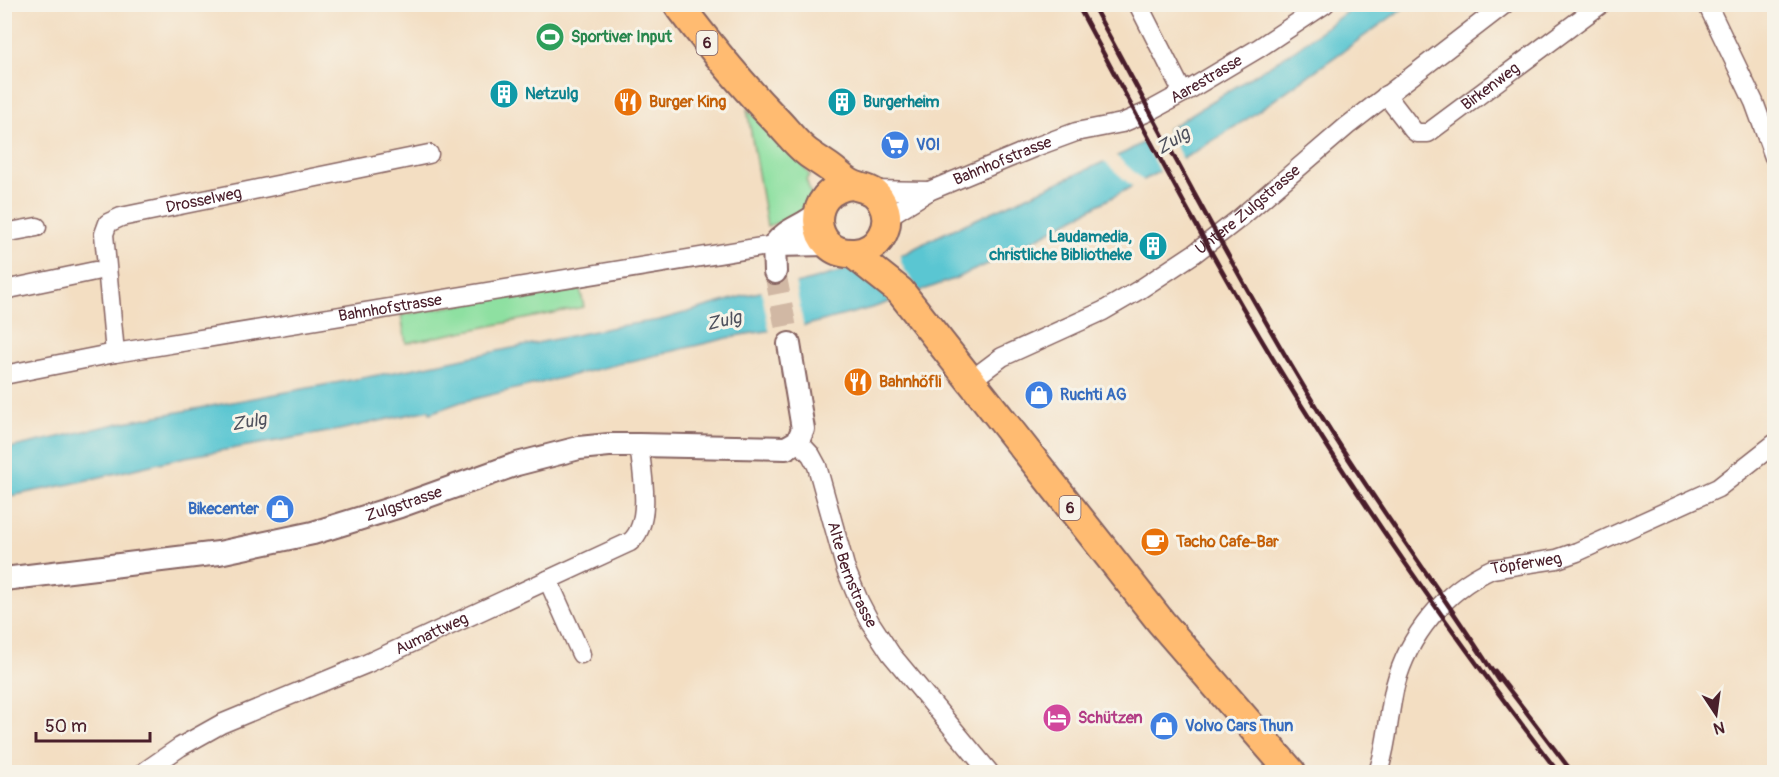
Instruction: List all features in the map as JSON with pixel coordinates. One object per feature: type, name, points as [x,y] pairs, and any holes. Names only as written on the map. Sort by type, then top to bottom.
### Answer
[{"type":"main road","name":"6","points":[[678,4],[737,80],[806,152],[861,187]]},
{"type":"main road","name":"6","points":[[806,152],[820,184],[821,207]]},
{"type":"main road","points":[[846,185],[861,187],[882,202],[884,234],[870,249],[846,251],[820,230],[821,207],[833,190],[846,185]]},
{"type":"main road","name":"6","points":[[884,234],[906,298]]},
{"type":"main road","name":"6","points":[[846,251],[906,298],[1183,649],[1291,772]]},
{"type":"street","points":[[1138,4],[1183,93]]},
{"type":"street","name":"Aarestrasse","points":[[1077,132],[1122,123],[1183,93],[1259,48],[1325,4]]},
{"type":"street","name":"Untere Zulgstrasse","points":[[970,381],[1002,357],[1102,311],[1195,253],[1240,218],[1347,126],[1505,4]]},
{"type":"street","name":"Birkenweg","points":[[1386,95],[1413,130],[1417,133],[1428,133],[1601,4]]},
{"type":"street","points":[[1707,4],[1754,102],[1774,157]]},
{"type":"street","name":"Bahnhofstrasse","points":[[884,234],[895,212],[929,191],[1058,137],[1077,132]]},
{"type":"street","name":"Drosselweg","points":[[115,353],[104,234],[108,223],[121,218],[429,154]]},
{"type":"street","name":"Bahnhofstrasse","points":[[861,187],[929,191]]},
{"type":"street","points":[[775,272],[774,245],[783,235],[806,223],[821,207]]},
{"type":"street","points":[[4,233],[37,226]]},
{"type":"street","points":[[774,245],[846,251]]},
{"type":"street","name":"Bahnhofstrasse","points":[[4,375],[115,353],[774,245]]},
{"type":"street","points":[[4,290],[95,270]]},
{"type":"street","points":[[789,344],[803,422],[798,441]]},
{"type":"street","name":"Zulgstrasse","points":[[4,579],[167,560],[267,544],[358,520],[517,464],[555,453],[609,445],[639,444],[782,449],[791,447],[798,441]]},
{"type":"street","name":"Alte Bernstrasse","points":[[798,441],[811,455],[817,466],[846,570],[870,622],[891,654],[989,772]]},
{"type":"street","name":"Aumattweg","points":[[144,772],[180,747],[221,724],[366,664],[624,546],[639,533],[642,523],[644,500],[639,444]]},
{"type":"street","name":"Töpferweg","points":[[1378,772],[1401,666],[1423,625],[1454,594],[1492,569],[1538,563],[1567,556],[1706,495],[1730,480],[1774,444]]},
{"type":"street","points":[[548,580],[581,654]]},
{"type":"green space","points":[[747,109],[800,161],[810,176],[806,179],[812,197],[804,209],[794,217],[767,226]]},
{"type":"green space","points":[[579,284],[584,307],[406,343],[401,315]]},
{"type":"water","name":"Zulg","points":[[1356,5],[1408,5],[1247,119],[1193,153],[1001,258],[954,279],[875,307],[807,325],[740,335],[461,402],[430,413],[429,410],[339,430],[185,457],[5,497],[5,449],[125,422],[660,320],[906,253],[936,237],[1126,152],[1171,127],[1295,50]]},
{"type":"pier","points":[[1165,127],[1184,161],[1161,174],[1142,140]]},
{"type":"pier","points":[[1114,154],[1145,182],[1134,188],[1101,159]]},
{"type":"pier","points":[[900,251],[901,262],[906,272],[922,294],[892,304],[881,290],[851,266]]},
{"type":"pier","points":[[795,281],[804,329],[770,334],[761,289]]},
{"type":"tunnel","points":[[775,272],[789,344]]},
{"type":"railway","points":[[1077,4],[1224,275],[1309,417],[1411,572],[1483,673],[1558,772]]},
{"type":"railway","points":[[1092,4],[1231,261],[1319,412],[1362,480],[1498,680]]},
{"type":"railway","points":[[1495,671],[1572,772]]},
{"type":"place","name":"Sportiver Input","points":[[550,37]]},
{"type":"place","name":"Netzulg","points":[[504,94]]},
{"type":"place","name":"Burger King","points":[[628,102]]},
{"type":"place","name":"Burgerheim","points":[[842,102]]},
{"type":"place","name":"VOI","points":[[895,145]]},
{"type":"place","name":"Laudamedia, christliche Bibliotheke","points":[[1153,246]]},
{"type":"place","name":"Bahnhöfli","points":[[858,382]]},
{"type":"place","name":"Ruchti AG","points":[[1039,395]]},
{"type":"place","name":"Bikecenter","points":[[280,509]]},
{"type":"place","name":"Tacho Cafe-Bar","points":[[1155,542]]},
{"type":"place","name":"Schützen","points":[[1057,718]]},
{"type":"place","name":"Volvo Cars Thun","points":[[1164,726]]}]
